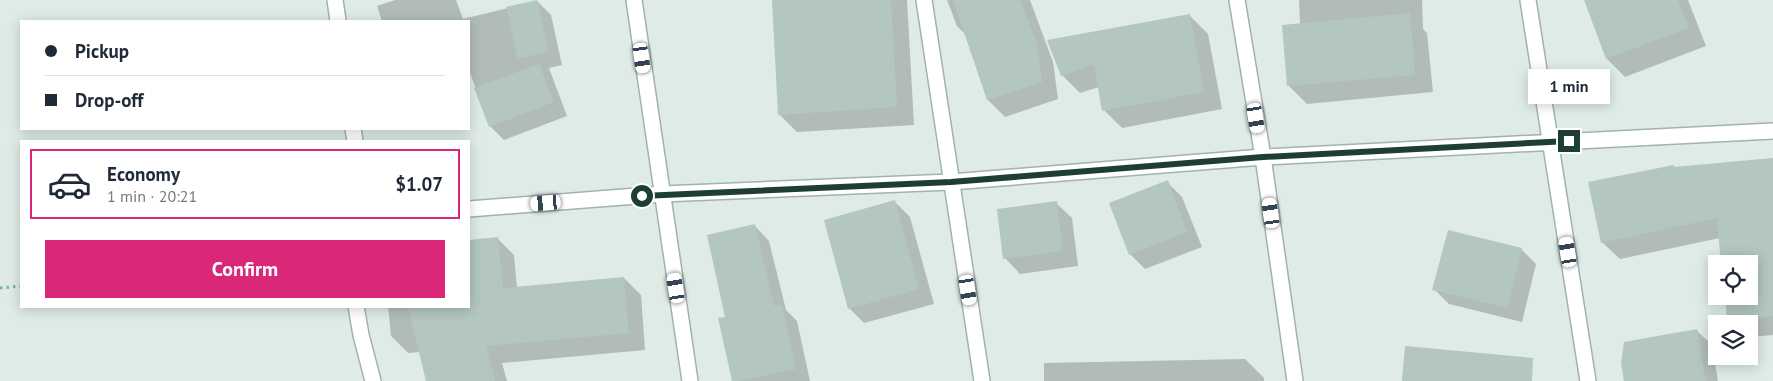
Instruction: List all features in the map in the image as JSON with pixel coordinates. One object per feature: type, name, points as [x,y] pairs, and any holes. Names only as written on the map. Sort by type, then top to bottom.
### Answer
[{"type":"street","points":[[334,0],[338,20]]},
{"type":"street","points":[[634,0],[690,381]]},
{"type":"street","points":[[924,0],[982,381]]},
{"type":"street","points":[[1237,0],[1263,157],[1295,381]]},
{"type":"street","points":[[1528,0],[1588,381]]},
{"type":"street","points":[[470,209],[662,194],[951,182],[1263,157],[1773,131]]},
{"type":"street","points":[[356,308],[373,381]]},
{"type":"path","points":[[0,288],[20,286]]},
{"type":"building","points":[[537,0],[549,51],[518,59],[506,7]]},
{"type":"building","points":[[772,0],[891,0],[897,107],[778,115]]},
{"type":"building","points":[[953,0],[1020,0],[1037,44],[1042,82],[987,100]]},
{"type":"building","points":[[1584,0],[1678,0],[1689,28],[1606,59]]},
{"type":"building","points":[[1410,13],[1415,75],[1287,86],[1282,25]]},
{"type":"building","points":[[1190,14],[1204,92],[1102,111],[1094,65],[1061,76],[1047,40]]},
{"type":"building","points":[[539,64],[554,102],[489,127],[474,88]]},
{"type":"building","points":[[1773,158],[1773,316],[1758,318],[1758,315],[1727,315],[1726,305],[1758,305],[1758,255],[1720,255],[1717,218],[1601,243],[1588,182],[1674,165],[1674,167]]},
{"type":"building","points":[[1168,180],[1187,232],[1129,255],[1109,203]]},
{"type":"building","points":[[895,200],[919,289],[848,309],[824,220]]},
{"type":"building","points":[[1057,201],[1063,251],[1003,259],[997,209]]},
{"type":"building","points":[[755,224],[774,306],[782,305],[796,369],[732,381],[718,318],[725,317],[707,235]]},
{"type":"building","points":[[1448,230],[1522,248],[1507,308],[1432,290]]},
{"type":"building","points":[[498,237],[503,288],[624,277],[629,333],[486,346],[495,381],[426,381],[408,308],[470,308],[470,240]]},
{"type":"building","points":[[1697,329],[1706,381],[1624,381],[1621,363],[1624,342]]},
{"type":"building","points":[[1405,346],[1533,358],[1532,381],[1402,381]]},
{"type":"route","points":[[642,196],[951,182],[1263,157],[1569,141]]}]
